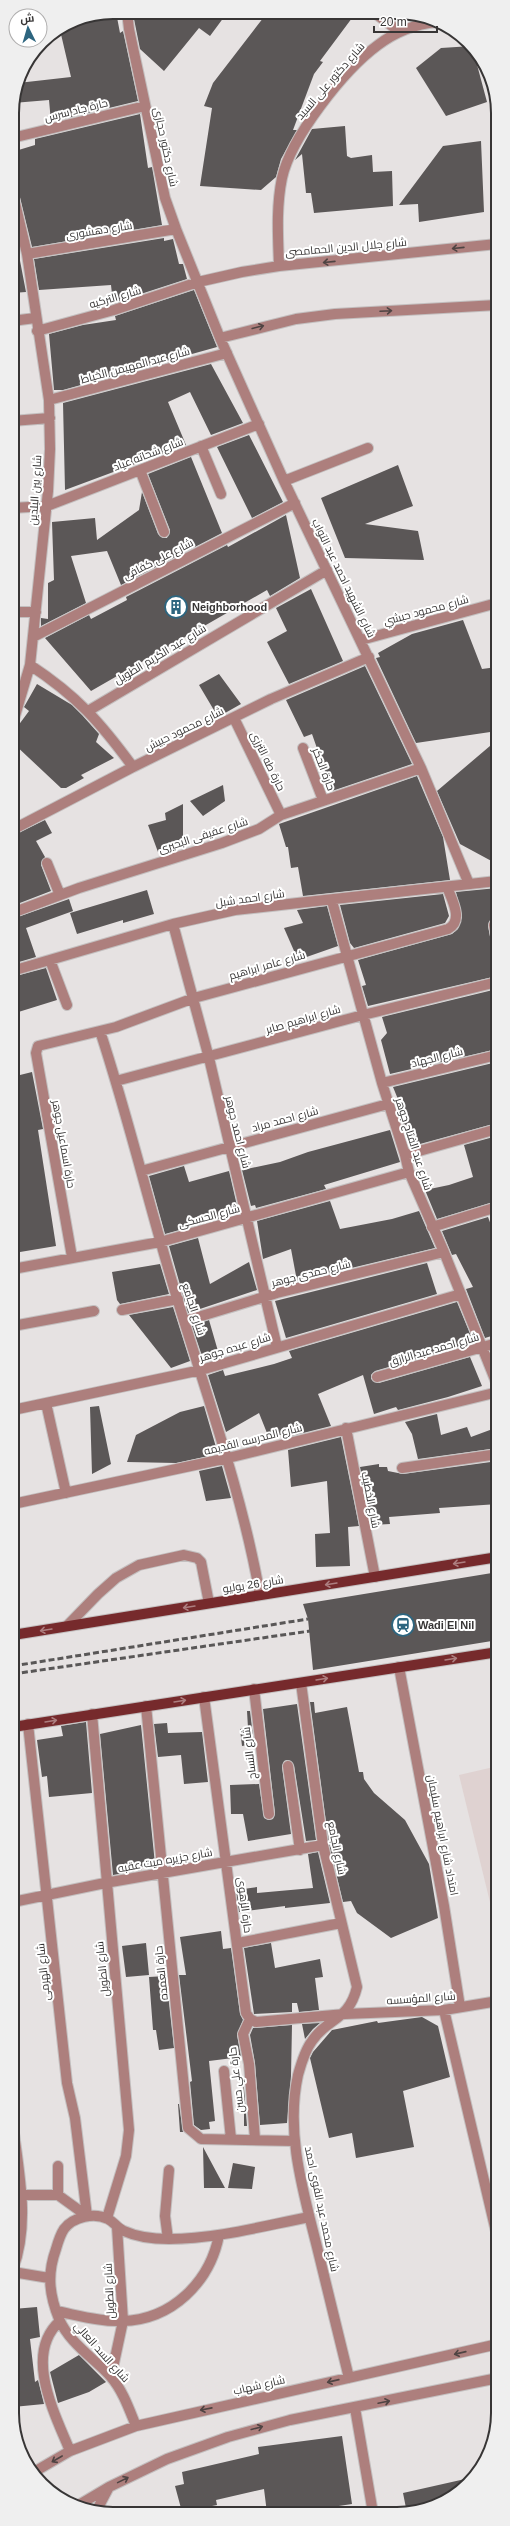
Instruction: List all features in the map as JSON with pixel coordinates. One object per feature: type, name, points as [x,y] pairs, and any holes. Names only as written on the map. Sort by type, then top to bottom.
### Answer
[{"type":"main road","name":"شارع 26 يوليو","points":[[19,1634],[491,1558]]},
{"type":"main road","points":[[19,1726],[491,1653]]},
{"type":"street","name":"شارع دكتور حجازى","points":[[128,19],[165,198],[176,230],[198,282]]},
{"type":"street","points":[[383,19],[400,32]]},
{"type":"street","name":"شارع دكتور على السيد","points":[[279,266],[278,202],[282,177],[290,154],[301,132],[360,61],[378,44],[400,32],[428,24]]},
{"type":"street","name":"حارة جاد سرس","points":[[19,136],[145,106]]},
{"type":"street","name":"شارع بين البلدين","points":[[19,220],[27,254],[35,318],[49,400],[50,418],[47,506],[36,612],[30,665],[19,702]]},
{"type":"street","name":"شارع دهشورى","points":[[27,254],[176,230]]},
{"type":"street","name":"شارع جلال الدين الحمامصى","points":[[198,282],[279,266],[491,245]]},
{"type":"street","name":"شارع التركيه","points":[[37,331],[114,310],[198,282]]},
{"type":"street","name":"شارع الشهيد احمد عبد التواب","points":[[198,282],[220,338],[284,481],[421,768],[469,884]]},
{"type":"street","points":[[220,338],[289,320],[335,314],[491,305]]},
{"type":"street","points":[[19,320],[35,318]]},
{"type":"street","name":"شارع عبد المهيمن الخياط","points":[[49,400],[227,353]]},
{"type":"street","points":[[19,420],[50,418]]},
{"type":"street","name":"شارع شحاته عياد","points":[[19,508],[47,506],[259,424]]},
{"type":"street","points":[[201,446],[221,494]]},
{"type":"street","points":[[284,481],[368,448]]},
{"type":"street","points":[[140,470],[164,532]]},
{"type":"street","name":"شارع على كفافى","points":[[33,637],[295,503]]},
{"type":"street","name":"شارع عبد الكريم الطويل","points":[[88,711],[327,570]]},
{"type":"street","name":"شارع محمود حبشي","points":[[361,640],[491,605]]},
{"type":"street","points":[[19,612],[36,612]]},
{"type":"street","name":"شارع محمود حبيش","points":[[19,826],[133,767],[234,718],[369,657]]},
{"type":"street","points":[[30,665],[72,695],[101,724],[133,767]]},
{"type":"street","name":"حارة طه الترزى","points":[[234,718],[282,815]]},
{"type":"street","name":"حارة الحكر","points":[[302,748],[323,800]]},
{"type":"street","name":"شارع عفيفى البحيرى","points":[[19,910],[60,895],[222,843],[259,828],[282,815],[421,768]]},
{"type":"street","points":[[47,863],[60,895]]},
{"type":"street","name":"شارع احمد شبل","points":[[19,969],[173,924],[235,910],[332,901],[491,882]]},
{"type":"street","name":"شارع عامر ابراهيم","points":[[47,1042],[100,1031],[194,998],[454,926],[457,919],[447,887]]},
{"type":"street","name":"شارع عبد الفتاح جوهر","points":[[332,901],[382,1083],[409,1172],[444,1252],[491,1370]]},
{"type":"street","name":"شارع احمد جوهر","points":[[173,924],[209,1058],[277,1347]]},
{"type":"street","points":[[50,960],[67,1005]]},
{"type":"street","name":"شارع ابراهيم صابر","points":[[116,1081],[209,1058],[363,1015],[491,983]]},
{"type":"street","name":"شارع الجامع","points":[[100,1031],[116,1081],[160,1242],[228,1458],[260,1595]]},
{"type":"street","name":"حارة اسماعيل جوهر","points":[[47,1042],[38,1046],[36,1054],[72,1257]]},
{"type":"street","name":"شارع الجهاد","points":[[382,1083],[491,1056]]},
{"type":"street","name":"شارع احمد مراد","points":[[141,1171],[388,1104]]},
{"type":"street","points":[[405,1155],[491,1131]]},
{"type":"street","name":"شارع الحسكى","points":[[19,1268],[160,1242],[248,1219],[409,1172]]},
{"type":"street","points":[[432,1227],[491,1209]]},
{"type":"street","name":"شارع حمدى جوهر","points":[[185,1321],[266,1296],[444,1252]]},
{"type":"street","name":"شارع عبده جوهر","points":[[19,1409],[201,1370],[461,1294]]},
{"type":"street","points":[[122,1310],[178,1299]]},
{"type":"street","points":[[19,1325],[94,1311]]},
{"type":"street","name":"شارع احمد عبد الرازق","points":[[377,1377],[491,1345]]},
{"type":"street","name":"شارع المدرسه القديمه","points":[[19,1503],[228,1458],[491,1394]]},
{"type":"street","points":[[46,1403],[66,1493]]},
{"type":"street","name":"شارع الخطيب","points":[[346,1428],[363,1526],[375,1577]]},
{"type":"street","points":[[402,1468],[491,1455]]},
{"type":"street","points":[[67,1626],[116,1578],[139,1565],[184,1555],[197,1558],[200,1562],[209,1603]]},
{"type":"street","name":"امتداد شارع ابراهيم سليمان","points":[[399,1667],[444,1906],[460,2007]]},
{"type":"street","name":"شارع الجامع","points":[[301,1682],[323,1845],[341,1922],[354,1968],[357,1987],[354,2000],[345,2014]]},
{"type":"street","name":"شارع النساج","points":[[254,1690],[269,1814]]},
{"type":"street","name":"حارة الزهوى","points":[[204,1697],[238,1943],[246,2013],[250,2020]]},
{"type":"street","name":"حارة العمده","points":[[146,1706],[188,2128],[201,2138],[255,2139],[295,2142]]},
{"type":"street","name":"شارع الطويل","points":[[92,1714],[105,1883],[129,2130],[126,2156],[107,2218]]},
{"type":"street","name":"شارع الهرمى","points":[[28,1724],[67,2083],[75,2118],[87,2216]]},
{"type":"street","points":[[288,1766],[300,1850]]},
{"type":"street","name":"شارع جزيره ميت عقبه","points":[[19,1901],[105,1883],[323,1845]]},
{"type":"street","points":[[238,1943],[341,1922]]},
{"type":"street","name":"شارع المؤسسه","points":[[345,2014],[444,2010],[491,2002]]},
{"type":"street","points":[[444,2010],[491,2210]]},
{"type":"street","points":[[250,2020],[256,2022],[345,2014]]},
{"type":"street","name":"شارع محمد عبد القوى احمد","points":[[345,2014],[327,2026],[312,2040],[307,2050],[298,2075],[295,2142],[309,2217],[349,2378]]},
{"type":"street","name":"حارة علي حسن","points":[[250,2020],[243,2034],[249,2064],[255,2139]]},
{"type":"street","points":[[224,2071],[231,2139]]},
{"type":"street","points":[[58,2166],[58,2195]]},
{"type":"street","points":[[168,2239],[165,2204],[169,2170]]},
{"type":"street","points":[[19,2178],[22,2232],[19,2240]]},
{"type":"street","points":[[21,2195],[58,2195],[87,2216],[107,2218],[117,2227],[132,2234],[168,2239],[219,2235],[309,2217]]},
{"type":"street","name":"شارع السد العالي","points":[[87,2216],[69,2224],[64,2229],[54,2256],[49,2278],[50,2288],[60,2321],[86,2355],[111,2377],[123,2393],[136,2426]]},
{"type":"street","name":"شارع الطويل","points":[[111,2377],[123,2322],[117,2227]]},
{"type":"street","points":[[56,2311],[123,2322],[155,2315],[168,2309],[190,2292],[212,2260],[219,2235]]},
{"type":"street","points":[[19,2272],[49,2278]]},
{"type":"street","points":[[60,2321],[48,2338],[44,2351],[44,2365],[50,2400],[70,2451]]},
{"type":"street","name":"شارع شهاب","points":[[38,2470],[70,2451],[136,2426],[491,2346]]},
{"type":"street","points":[[84,2502],[109,2487],[167,2459],[228,2436],[290,2420],[491,2379]]},
{"type":"street","points":[[355,2408],[372,2507]]},
{"type":"street","points":[[99,2506],[109,2487]]},
{"type":"shaded area","points":[[491,1768],[491,1906],[459,1775]]},
{"type":"building","points":[[117,19],[120,33],[123,31],[138,101],[51,122],[49,100],[20,102],[24,82],[71,77],[61,35],[77,26],[89,22]]},
{"type":"building","points":[[134,19],[223,19],[210,36],[199,28],[164,71],[140,49]]},
{"type":"building","points":[[262,19],[351,19],[320,61],[323,62],[314,74],[293,130],[297,130],[281,159],[276,177],[261,190],[200,186],[212,108],[204,106],[213,83]]},
{"type":"building","points":[[463,47],[471,56],[477,65],[487,102],[446,116],[416,68],[441,48]]},
{"type":"building","points":[[140,114],[148,168],[152,167],[162,225],[32,247],[19,193],[19,150],[35,145],[35,139]]},
{"type":"building","points":[[345,126],[347,156],[351,158],[372,155],[373,172],[392,171],[393,206],[314,213],[311,193],[306,193],[302,154],[295,160],[312,129]]},
{"type":"building","points":[[481,141],[484,212],[419,222],[418,204],[399,205],[443,146]]},
{"type":"building","points":[[164,238],[164,241],[173,239],[179,264],[183,264],[187,279],[113,303],[111,285],[39,290],[34,259]]},
{"type":"building","points":[[19,256],[26,292],[19,292]]},
{"type":"building","points":[[194,290],[217,347],[63,390],[54,390],[49,334],[83,325],[116,320],[115,316]]},
{"type":"building","points":[[211,364],[243,423],[211,435],[190,392],[168,402],[186,445],[65,490],[63,403]]},
{"type":"building","points":[[249,435],[283,502],[252,518],[217,447]]},
{"type":"building","points":[[191,457],[222,533],[121,585],[107,551],[71,556],[86,603],[41,626],[41,618],[48,619],[48,583],[54,580],[52,522],[95,518],[97,540],[139,510],[142,492],[158,534],[163,538],[167,538],[170,530],[148,474]]},
{"type":"building","points":[[398,465],[413,506],[365,524],[418,531],[424,560],[345,558],[321,498]]},
{"type":"building","name":"Neighborhood","points":[[286,515],[300,578],[270,596],[267,590],[91,691],[45,638],[89,615],[91,619],[127,600],[126,597],[227,545],[228,547]]},
{"type":"building","points":[[311,589],[343,661],[289,684],[267,642],[287,631],[276,608]]},
{"type":"building","points":[[463,620],[482,669],[491,668],[491,732],[416,743],[376,658],[380,657],[378,653],[412,634]]},
{"type":"building","points":[[365,666],[412,764],[332,791],[312,734],[304,737],[286,700]]},
{"type":"building","points":[[219,674],[241,704],[218,717],[199,685]]},
{"type":"building","points":[[37,684],[72,705],[99,734],[96,742],[114,758],[81,775],[84,778],[66,788],[61,788],[19,749],[19,725],[29,711],[24,707]]},
{"type":"building","points":[[491,745],[491,861],[460,844],[437,791]]},
{"type":"building","points":[[417,776],[443,837],[450,880],[303,896],[298,867],[291,868],[288,847],[286,847],[279,824]]},
{"type":"building","points":[[223,785],[225,801],[203,816],[190,801]]},
{"type":"building","points":[[183,804],[183,847],[158,852],[148,825],[166,820],[165,813]]},
{"type":"building","points":[[45,820],[52,833],[36,841],[45,857],[41,865],[51,891],[19,903],[19,833]]},
{"type":"building","points":[[491,889],[491,920],[488,926],[491,942],[491,977],[368,1006],[362,986],[366,985],[358,960],[452,934],[458,929],[462,917],[456,892]]},
{"type":"building","points":[[147,890],[154,914],[123,923],[123,920],[77,934],[70,913]]},
{"type":"building","points":[[443,894],[449,916],[445,923],[354,948],[350,943],[340,905]]},
{"type":"building","points":[[69,899],[73,911],[26,928],[36,957],[19,962],[19,917]]},
{"type":"building","points":[[327,906],[338,946],[298,960],[284,928],[303,923],[297,910]]},
{"type":"building","points":[[46,968],[57,1000],[19,1012],[19,975]]},
{"type":"building","points":[[491,990],[491,1050],[390,1074],[381,1040],[387,1033],[382,1017]]},
{"type":"building","points":[[491,1063],[491,1125],[409,1147],[400,1115],[404,1114],[393,1087]]},
{"type":"building","points":[[32,1072],[43,1129],[38,1130],[56,1246],[19,1252],[19,1075]]},
{"type":"building","points":[[390,1130],[400,1162],[324,1185],[326,1189],[256,1208],[255,1205],[251,1206],[242,1170],[280,1162],[308,1152]]},
{"type":"building","points":[[491,1138],[491,1203],[437,1219],[425,1190],[449,1185],[473,1177],[464,1145]]},
{"type":"building","points":[[184,1166],[189,1182],[229,1171],[238,1210],[218,1216],[219,1219],[165,1234],[149,1176]]},
{"type":"building","points":[[330,1201],[340,1229],[392,1219],[419,1211],[435,1248],[297,1281],[291,1249],[263,1259],[257,1221]]},
{"type":"building","points":[[488,1217],[491,1225],[491,1336],[485,1338],[466,1289],[473,1287],[456,1254],[452,1255],[442,1231]]},
{"type":"building","points":[[198,1238],[210,1284],[249,1262],[257,1290],[188,1313],[169,1246]]},
{"type":"building","points":[[427,1263],[437,1294],[286,1338],[275,1301]]},
{"type":"building","points":[[160,1264],[169,1294],[120,1304],[117,1300],[112,1272]]},
{"type":"building","points":[[457,1302],[473,1341],[471,1343],[375,1371],[371,1375],[371,1379],[379,1383],[470,1357],[482,1386],[448,1397],[398,1410],[396,1407],[374,1414],[363,1375],[318,1394],[331,1426],[287,1437],[287,1433],[269,1438],[259,1413],[226,1432],[208,1375],[223,1370],[225,1376],[274,1364],[292,1358],[289,1351]]},
{"type":"building","points":[[173,1307],[190,1361],[171,1368],[129,1315]]},
{"type":"building","points":[[209,1320],[220,1358],[204,1362],[192,1326]]},
{"type":"building","points":[[99,1406],[111,1464],[92,1474],[90,1407]]},
{"type":"building","points":[[204,1406],[218,1454],[176,1463],[127,1462],[136,1435],[180,1412]]},
{"type":"building","points":[[437,1414],[441,1435],[467,1427],[471,1437],[491,1430],[491,1449],[418,1459],[412,1434],[405,1422]]},
{"type":"building","points":[[341,1437],[359,1526],[348,1527],[350,1566],[316,1567],[315,1534],[330,1533],[327,1481],[291,1487],[288,1450]]},
{"type":"building","points":[[491,1462],[491,1504],[439,1508],[440,1513],[389,1517],[390,1524],[372,1525],[360,1467],[379,1464],[379,1467],[387,1467],[388,1471],[403,1474]]},
{"type":"building","points":[[222,1466],[231,1498],[206,1501],[199,1471]]},
{"type":"building","name":"Wadi El Nil","points":[[491,1573],[491,1641],[313,1670],[308,1619],[303,1604]]},
{"type":"building","points":[[310,1702],[314,1702],[315,1713],[347,1707],[359,1772],[363,1772],[364,1779],[374,1793],[405,1820],[429,1864],[438,1918],[391,1938],[357,1913],[351,1901],[343,1902],[329,1844]]},
{"type":"building","points":[[297,1704],[316,1840],[306,1841],[294,1765],[287,1760],[284,1761],[282,1767],[291,1834],[248,1841],[243,1814],[231,1814],[230,1785],[259,1784],[264,1818],[269,1820],[273,1819],[275,1813],[263,1709]]},
{"type":"building","points":[[247,1711],[250,1711],[254,1744],[242,1746],[240,1729],[248,1728]]},
{"type":"building","points":[[86,1722],[92,1793],[49,1797],[47,1776],[42,1777],[37,1740],[63,1736],[61,1726]]},
{"type":"building","points":[[167,1723],[168,1733],[202,1732],[208,1782],[184,1784],[181,1755],[158,1757],[154,1724]]},
{"type":"building","points":[[141,1725],[155,1864],[142,1867],[142,1870],[113,1875],[100,1734]]},
{"type":"building","points":[[318,1852],[330,1903],[285,1908],[285,1906],[239,1912],[236,1890],[257,1887],[257,1893],[313,1888],[308,1854]]},
{"type":"building","points":[[221,1931],[223,1949],[231,1948],[240,2014],[243,2020],[237,2035],[241,2057],[209,2061],[215,2121],[209,2122],[210,2129],[201,2130],[194,2125],[190,2082],[192,2081],[179,1975],[186,1975],[180,1937]]},
{"type":"building","points":[[146,1943],[149,1975],[126,1977],[122,1946]]},
{"type":"building","points":[[271,1943],[275,1968],[320,1959],[323,1977],[315,1978],[319,2010],[299,2012],[297,2003],[292,2003],[292,2012],[254,2014],[244,1948]]},
{"type":"building","points":[[166,1976],[174,2048],[159,2050],[156,2030],[153,2030],[149,1977]]},
{"type":"building","points":[[422,2017],[438,2026],[450,2077],[403,2091],[414,2147],[356,2158],[352,2133],[329,2138],[310,2058],[313,2052],[332,2030],[377,2021],[378,2023]]},
{"type":"building","points":[[320,2023],[313,2029],[305,2039],[302,2024]]},
{"type":"building","points":[[292,2025],[291,2076],[287,2123],[260,2125],[255,2063],[250,2035],[253,2028]]},
{"type":"building","points":[[243,2075],[247,2126],[244,2126]]},
{"type":"building","points":[[179,2104],[183,2132],[180,2132]]},
{"type":"building","points":[[203,2147],[225,2188],[204,2188]]},
{"type":"building","points":[[233,2163],[255,2167],[252,2189],[228,2188]]},
{"type":"building","points":[[37,2307],[40,2337],[30,2339],[35,2382],[38,2380],[44,2404],[19,2406],[19,2308]]},
{"type":"building","points":[[79,2355],[106,2382],[89,2392],[58,2403],[50,2372]]},
{"type":"building","points":[[342,2436],[352,2504],[332,2507],[266,2507],[264,2489],[216,2500],[217,2505],[207,2507],[181,2507],[175,2486],[184,2484],[182,2472],[259,2454],[258,2447]]},
{"type":"building","points":[[464,2479],[444,2494],[421,2504],[406,2506],[403,2493]]},
{"type":"railway","points":[[19,1665],[308,1619]]},
{"type":"railway","points":[[19,1673],[310,1631]]},
{"type":"place","name":"Neighborhood","points":[[176,607]]},
{"type":"place","name":"Wadi El Nil","points":[[403,1625]]}]
